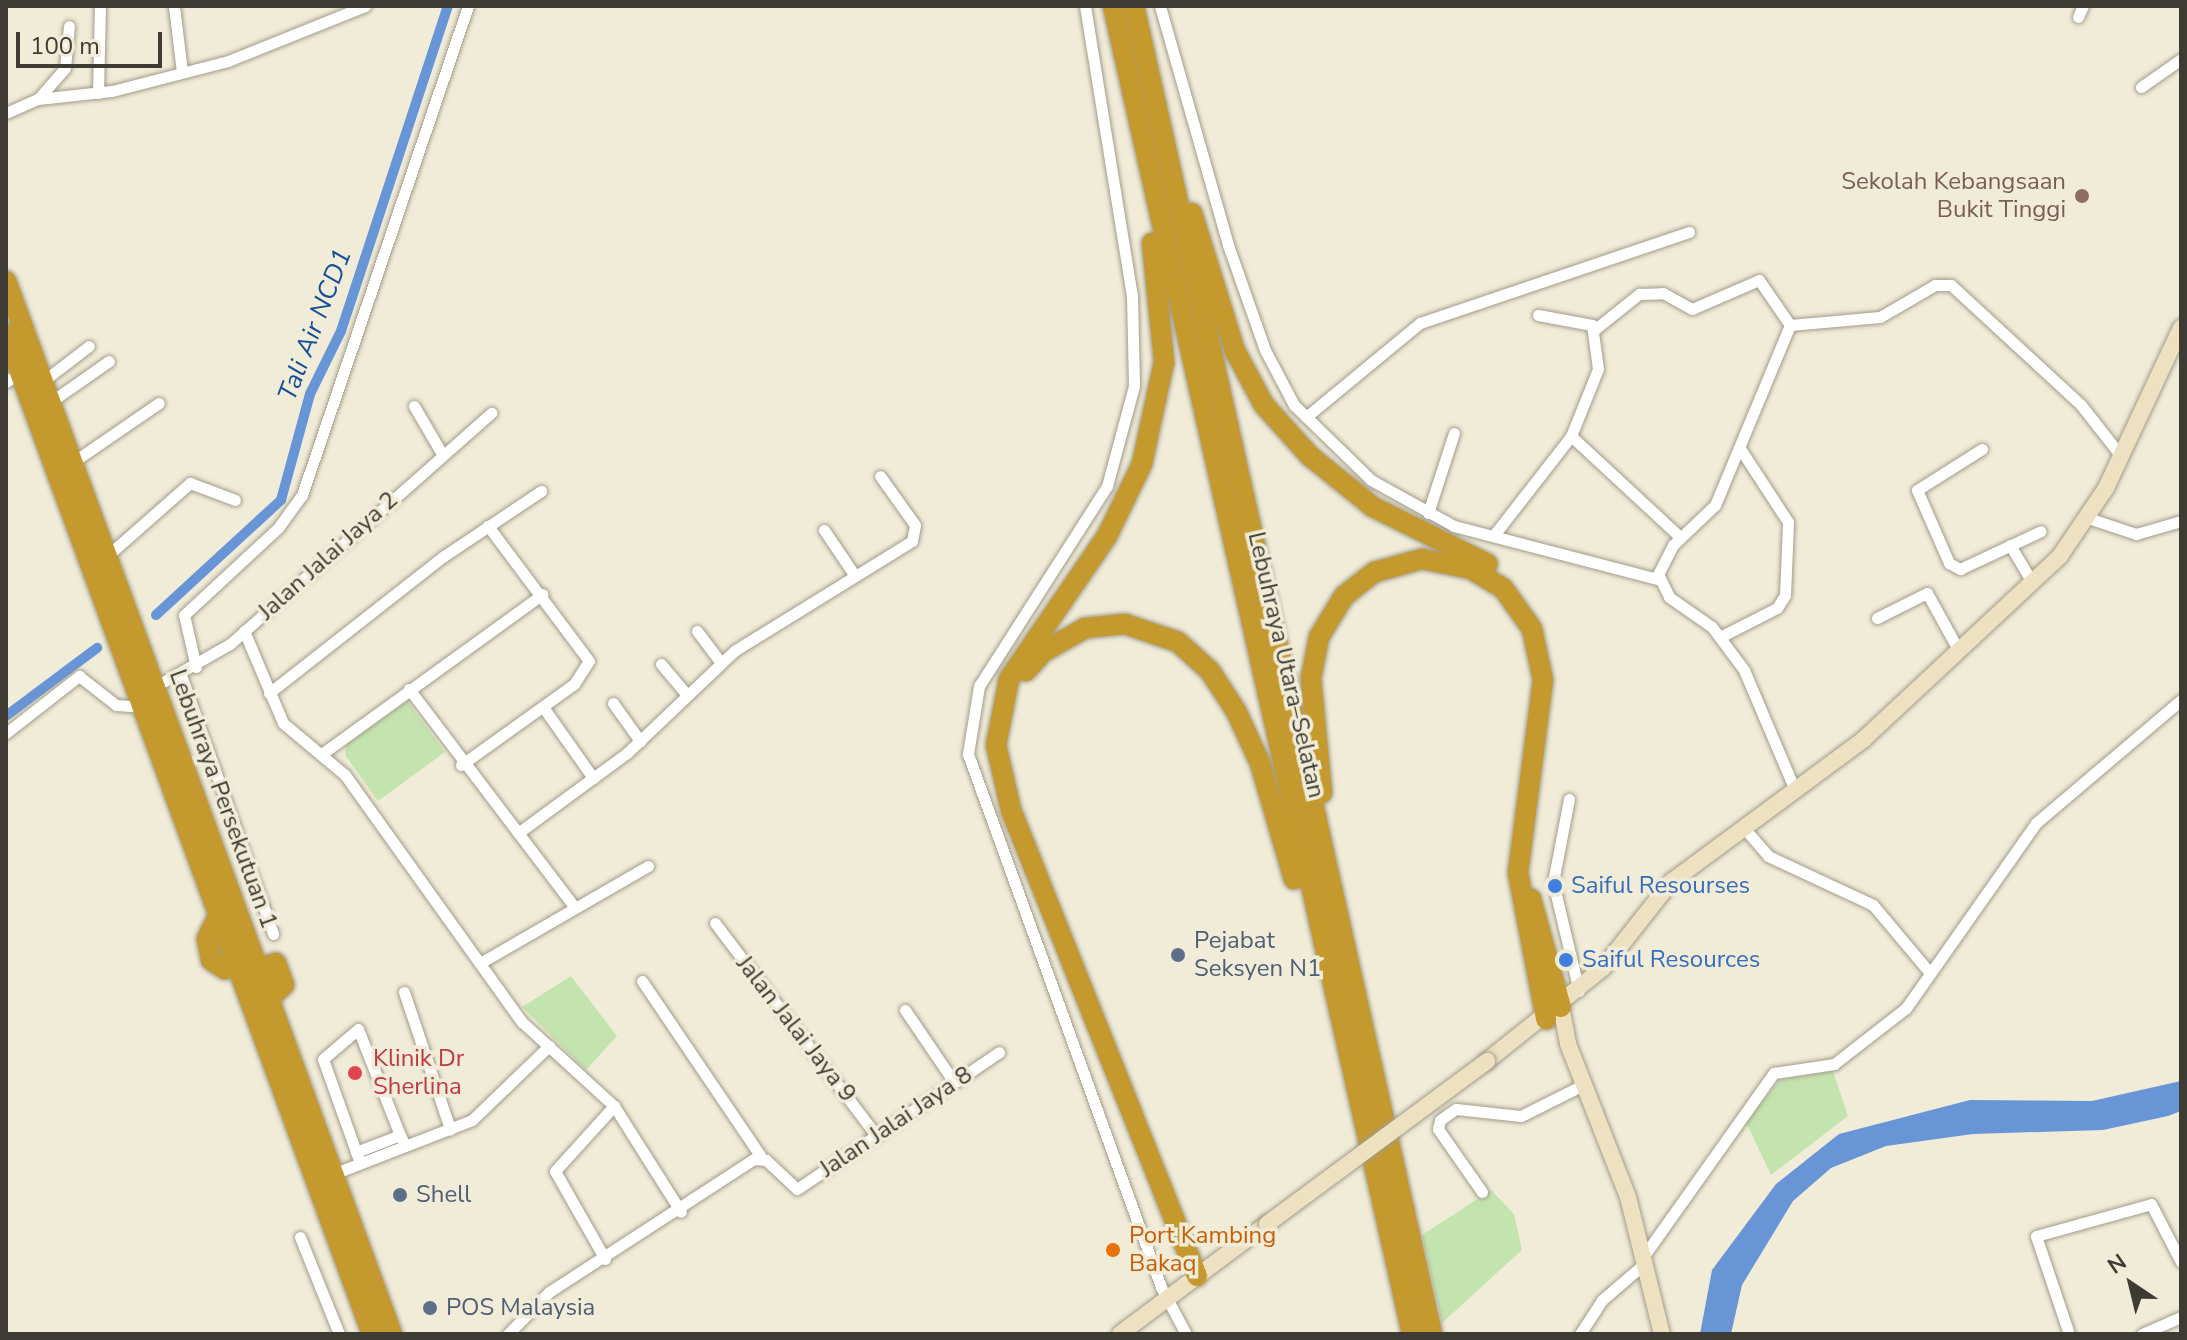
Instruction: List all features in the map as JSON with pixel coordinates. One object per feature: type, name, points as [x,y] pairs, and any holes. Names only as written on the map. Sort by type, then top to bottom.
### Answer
[{"type":"highway","name":"Lebuhraya Utara–Selatan","points":[[1113,6],[1320,950],[1412,1334]]},
{"type":"highway","name":"Lebuhraya Utara–Selatan","points":[[1134,6],[1432,1334]]},
{"type":"highway","points":[[1141,137],[1137,152],[1165,325],[1157,410],[1127,500],[1009,679],[997,714],[996,761],[1176,1238],[1203,1272]]},
{"type":"highway","points":[[1165,147],[1182,177],[1235,351],[1264,405],[1310,456],[1373,507],[1498,570],[1544,627],[1552,674],[1529,872],[1553,1013]]},
{"type":"highway","name":"Lebuhraya Persekutuan 1","points":[[6,281],[107,556],[120,617]]},
{"type":"highway","name":"Lebuhraya Persekutuan 1","points":[[6,334],[13,377],[120,617],[136,662],[142,707],[219,914],[208,933],[209,956],[219,967],[247,967]]},
{"type":"highway","points":[[1364,1037],[1317,767],[1311,678],[1319,637],[1344,596],[1375,572],[1422,559],[1462,565],[1503,588],[1537,644],[1543,680],[1518,884],[1553,1013]]},
{"type":"highway","points":[[1203,1272],[1008,770],[1008,710],[1043,652],[1085,628],[1125,624],[1169,637],[1210,671],[1260,763],[1320,950]]},
{"type":"highway","name":"Lebuhraya Persekutuan 1","points":[[136,662],[156,686],[247,967],[372,1334]]},
{"type":"highway","name":"Lebuhraya Persekutuan 1","points":[[247,967],[269,999],[392,1334]]},
{"type":"street","points":[[98,93],[100,6]]},
{"type":"street","points":[[174,6],[182,72]]},
{"type":"street","points":[[6,113],[38,99],[98,93],[264,49],[365,6]]},
{"type":"street","points":[[196,667],[184,615],[283,523],[302,495],[468,6]]},
{"type":"street","points":[[1085,6],[1132,296],[1134,386],[1107,486],[984,676],[968,754],[1166,1300],[1186,1334]]},
{"type":"street","points":[[1160,6],[1265,350],[1306,417],[1371,480],[1428,513],[1494,535],[1658,579],[1673,602],[1720,637],[1750,683],[1795,790]]},
{"type":"street","points":[[38,99],[65,68],[69,26]]},
{"type":"street","points":[[2141,87],[2181,59]]},
{"type":"street","points":[[1306,417],[1420,323],[1689,232]]},
{"type":"street","points":[[1594,330],[1639,294],[1663,293],[1692,309],[1759,280],[1790,325]]},
{"type":"street","points":[[1790,325],[1880,317],[1935,285],[1951,285],[2081,405],[2121,456]]},
{"type":"street","points":[[1494,535],[1571,436],[1598,369],[1594,330],[1586,320],[1538,315]]},
{"type":"street","points":[[1658,579],[1680,537],[1709,514],[1741,450],[1790,325]]},
{"type":"street","points":[[1120,1334],[1553,1013],[1579,991],[1663,889],[1795,790],[1959,651],[2032,582],[2088,518],[2181,328]]},
{"type":"street","points":[[42,382],[89,346]]},
{"type":"street","points":[[49,403],[109,361]]},
{"type":"street","points":[[73,462],[159,403]]},
{"type":"street","points":[[414,406],[442,454]]},
{"type":"street","name":"Jalan Jalai Jaya 2","points":[[156,686],[196,667],[244,631],[491,413]]},
{"type":"street","points":[[1428,513],[1454,433]]},
{"type":"street","points":[[1571,436],[1680,537]]},
{"type":"street","points":[[1982,449],[1923,481],[1917,499],[1952,567],[2041,531]]},
{"type":"street","points":[[1720,637],[1777,608],[1785,595],[1788,522],[1741,450]]},
{"type":"street","points":[[518,833],[640,741],[720,662],[917,534],[880,476]]},
{"type":"street","points":[[107,556],[190,483],[235,500]]},
{"type":"street","points":[[269,693],[488,526],[541,491]]},
{"type":"street","points":[[2088,518],[2136,534],[2181,521]]},
{"type":"street","points":[[461,765],[574,684],[589,661],[543,594],[488,526]]},
{"type":"street","points":[[824,530],[855,576]]},
{"type":"street","points":[[2010,545],[2032,582]]},
{"type":"street","points":[[1877,618],[1927,593],[1959,651]]},
{"type":"street","points":[[323,753],[543,594]]},
{"type":"street","points":[[244,631],[283,723],[323,753],[396,841],[480,963],[549,1046],[614,1106],[681,1212]]},
{"type":"street","points":[[697,631],[720,662]]},
{"type":"street","points":[[661,664],[687,695]]},
{"type":"street","points":[[181,675],[273,934]]},
{"type":"street","points":[[6,733],[79,676],[120,707],[142,707]]},
{"type":"street","points":[[409,689],[461,765],[574,906]]},
{"type":"street","points":[[1580,1334],[1602,1300],[1644,1260],[1774,1073],[1834,1064],[1906,1008],[2036,823],[2181,700]]},
{"type":"street","points":[[613,703],[640,741]]},
{"type":"street","points":[[543,707],[593,778]]},
{"type":"street","points":[[1569,799],[1553,882],[1579,991]]},
{"type":"street","points":[[1744,828],[1768,856],[1873,905],[1930,973]]},
{"type":"street","points":[[480,963],[648,866]]},
{"type":"street","name":"Jalan Jalai Jaya 9","points":[[715,923],[876,1135]]},
{"type":"street","points":[[508,1334],[540,1299],[762,1158],[642,981]]},
{"type":"street","points":[[404,992],[450,1129]]},
{"type":"street","points":[[905,1010],[954,1082]]},
{"type":"street","points":[[1553,1013],[1623,1179],[1662,1334]]},
{"type":"street","points":[[358,1158],[326,1068],[325,1051],[361,1028],[403,1140]]},
{"type":"street","points":[[333,1174],[358,1158],[403,1140],[450,1129],[477,1117],[549,1046]]},
{"type":"street","name":"Jalan Jalai Jaya 8","points":[[762,1158],[792,1190],[999,1052]]},
{"type":"street","points":[[1482,1192],[1438,1129],[1440,1120],[1456,1109],[1521,1116],[1585,1084]]},
{"type":"street","points":[[605,1259],[555,1171],[614,1106]]},
{"type":"street","points":[[2069,1334],[2036,1236],[2151,1204],[2181,1262]]},
{"type":"street","points":[[300,1237],[339,1334]]},
{"type":"street","points":[[2142,1334],[2181,1317]]},
{"type":"green space","points":[[407,701],[445,752],[378,801],[345,755],[346,745]]},
{"type":"green space","points":[[571,976],[617,1036],[586,1070],[522,1007]]},
{"type":"green space","points":[[1833,1071],[1848,1116],[1771,1175],[1746,1122],[1780,1080]]},
{"type":"green space","points":[[1491,1190],[1514,1214],[1522,1250],[1442,1323],[1422,1235]]},
{"type":"water","points":[[2181,1081],[2181,1111],[2168,1116],[2103,1130],[1973,1134],[1886,1146],[1831,1168],[1793,1201],[1742,1285],[1731,1334],[1700,1334],[1712,1270],[1776,1184],[1839,1134],[1970,1100],[2092,1101]]},
{"type":"waterway","name":"Tali Air NCD1","points":[[156,615],[281,500],[310,394],[341,331],[448,6]]},
{"type":"waterway","points":[[6,716],[97,648]]},
{"type":"place","name":"Sekolah Kebangsaan Bukit Tinggi","points":[[2082,196]]},
{"type":"place","name":"Saiful Resourses","points":[[1555,886]]},
{"type":"place","name":"Pejabat Seksyen N1","points":[[1178,955]]},
{"type":"place","name":"Saiful Resources","points":[[1566,960]]},
{"type":"place","name":"Klinik Dr Sherlina","points":[[355,1073]]},
{"type":"place","name":"Shell","points":[[400,1195]]},
{"type":"place","name":"Port Kambing Bakaq","points":[[1113,1250]]},
{"type":"place","name":"POS Malaysia","points":[[430,1308]]}]
